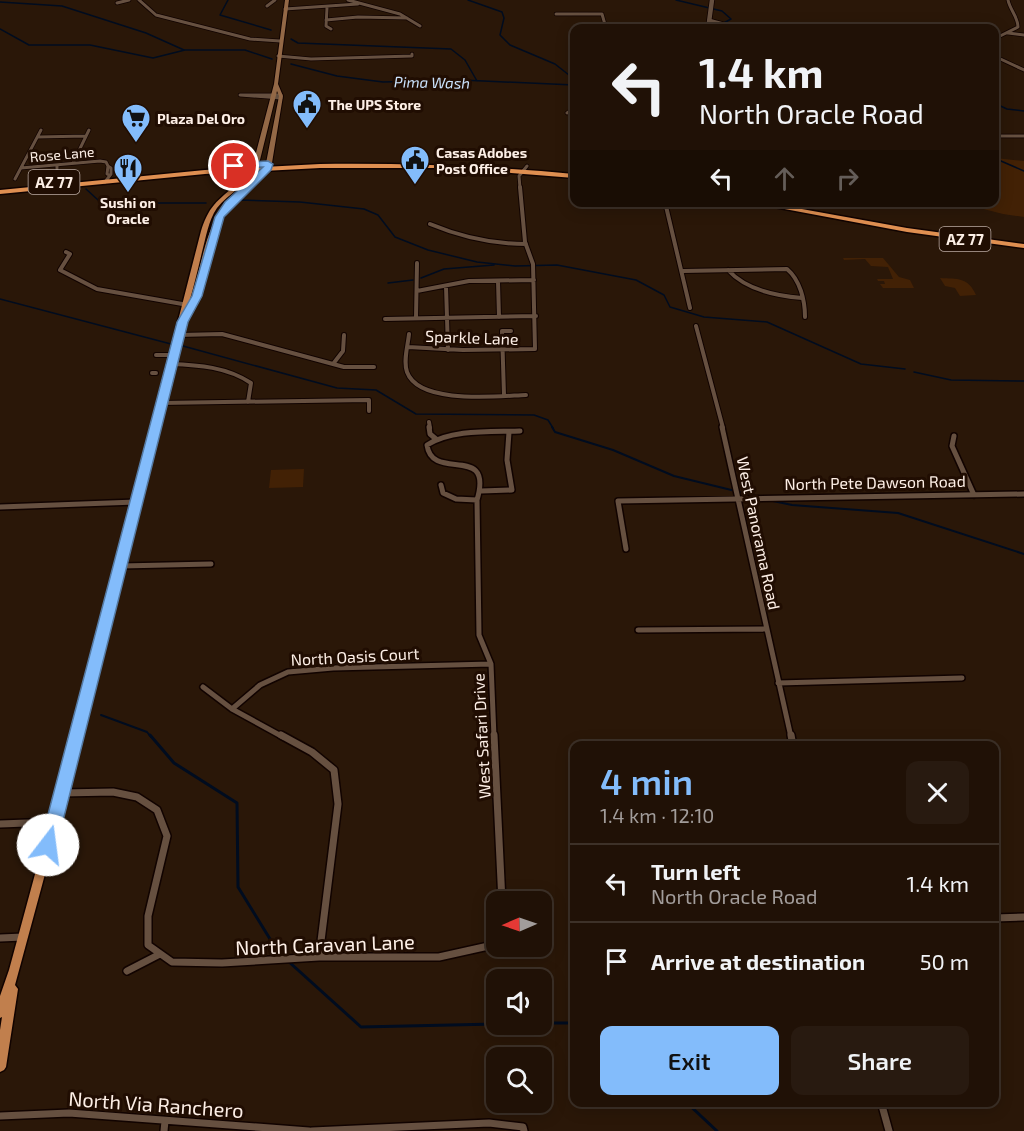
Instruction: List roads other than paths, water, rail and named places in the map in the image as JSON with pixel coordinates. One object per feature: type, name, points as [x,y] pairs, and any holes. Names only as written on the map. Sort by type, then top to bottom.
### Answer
[{"type":"highway","name":"AZ 77","points":[[0,187],[255,166],[386,165],[570,171]]},
{"type":"highway","name":"AZ 77","points":[[525,169],[570,175]]},
{"type":"highway","name":"AZ 77","points":[[0,192],[107,178]]},
{"type":"highway","name":"AZ 77","points":[[795,207],[1024,246]]},
{"type":"highway","name":"AZ 77","points":[[910,227],[1024,240]]},
{"type":"main road","points":[[189,305],[209,216],[218,204],[242,183],[255,166],[276,84],[286,0]]},
{"type":"main road","points":[[0,1013],[14,970],[62,793],[182,322],[219,217],[268,166],[281,97],[276,84]]},
{"type":"main road","points":[[0,1067],[6,1041],[14,970]]},
{"type":"street","points":[[117,3],[129,0]]},
{"type":"street","points":[[139,0],[156,15],[250,39],[280,41]]},
{"type":"street","points":[[267,6],[275,0]]},
{"type":"street","points":[[348,0],[399,14],[420,26]]},
{"type":"street","points":[[712,0],[709,20],[712,24]]},
{"type":"street","points":[[999,37],[1018,27],[1019,23],[1007,5],[1008,0]]},
{"type":"street","points":[[285,9],[327,8],[358,4]]},
{"type":"street","points":[[327,8],[326,26],[331,29]]},
{"type":"street","points":[[556,14],[598,13],[603,16],[605,24]]},
{"type":"street","points":[[326,20],[358,17],[407,18]]},
{"type":"street","points":[[709,20],[723,24]]},
{"type":"street","points":[[1008,33],[1024,35]]},
{"type":"street","points":[[278,58],[412,56],[412,54]]},
{"type":"street","points":[[999,58],[1024,70]]},
{"type":"street","points":[[273,97],[240,95],[281,97]]},
{"type":"street","points":[[15,179],[41,130]]},
{"type":"street","points":[[73,163],[88,130]]},
{"type":"street","points":[[38,137],[86,136]]},
{"type":"street","points":[[999,136],[1024,136]]},
{"type":"street","name":"Rose Lane","points":[[21,168],[105,162],[108,166]]},
{"type":"street","points":[[57,165],[57,175]]},
{"type":"street","points":[[107,178],[111,168],[108,166]]},
{"type":"street","points":[[385,319],[536,316],[533,265],[526,244],[519,176],[525,169]]},
{"type":"street","points":[[665,207],[683,271],[690,308]]},
{"type":"street","points":[[430,224],[456,235],[508,244],[526,244]]},
{"type":"street","points":[[66,252],[70,254],[60,270],[97,289],[189,305]]},
{"type":"street","points":[[416,318],[417,263]]},
{"type":"street","points":[[683,271],[791,269],[806,309],[805,317]]},
{"type":"street","points":[[728,270],[741,282],[778,295],[802,298]]},
{"type":"street","points":[[417,291],[469,281],[534,280]]},
{"type":"street","points":[[498,281],[499,317]]},
{"type":"street","points":[[446,286],[448,350]]},
{"type":"street","name":"Sparkle Lane","points":[[408,346],[448,350],[535,349],[536,316]]},
{"type":"street","name":"West Panorama Road","points":[[696,326],[718,407],[791,741]]},
{"type":"street","points":[[504,395],[502,332],[511,331]]},
{"type":"street","points":[[179,335],[222,334],[344,367],[374,367]]},
{"type":"street","points":[[408,334],[407,373],[414,383],[423,389],[440,394],[526,395]]},
{"type":"street","points":[[333,364],[341,357],[344,350],[344,335]]},
{"type":"street","points":[[156,355],[216,368],[246,379],[251,383],[248,402]]},
{"type":"street","points":[[160,403],[369,400],[369,411]]},
{"type":"street","points":[[429,422],[430,434],[436,439]]},
{"type":"street","points":[[509,432],[507,460],[512,490],[481,491],[481,476],[473,469],[433,459],[429,455],[427,445],[436,439],[477,432],[520,431]]},
{"type":"street","points":[[954,436],[952,446],[975,495]]},
{"type":"street","points":[[441,485],[443,493],[449,497],[477,500]]},
{"type":"street","name":"West Safari Drive","points":[[481,491],[477,500],[479,635],[491,664],[501,891]]},
{"type":"street","name":"North Pete Dawson Road","points":[[626,549],[618,501],[1024,494]]},
{"type":"street","points":[[0,507],[136,502]]},
{"type":"street","points":[[121,566],[211,564]]},
{"type":"street","points":[[638,630],[765,629]]},
{"type":"street","name":"North Oasis Court","points":[[232,709],[260,685],[288,672],[333,668],[491,664]]},
{"type":"street","points":[[778,683],[962,678]]},
{"type":"street","points":[[203,687],[232,709],[312,752],[334,770],[338,804],[319,957]]},
{"type":"street","points":[[62,793],[113,792],[137,797],[157,810],[167,836],[148,916],[148,945],[160,954],[127,971]]},
{"type":"street","points":[[0,824],[54,822]]},
{"type":"street","points":[[999,918],[1024,917]]},
{"type":"street","points":[[0,938],[23,937]]},
{"type":"street","name":"North Caravan Lane","points":[[160,954],[172,962],[222,963],[319,957],[439,957],[486,947]]},
{"type":"street","points":[[882,1107],[889,1131]]},
{"type":"street","name":"North Via Ranchero","points":[[0,1116],[69,1113],[310,1131],[489,1123],[523,1129]]},
{"type":"street","points":[[164,1131],[165,1121]]},
{"type":"waterway","points":[[228,0],[220,15],[271,30]]},
{"type":"waterway","points":[[468,0],[502,12],[504,18],[500,35],[510,45],[555,64],[570,76]]},
{"type":"waterway","points":[[676,0],[722,11],[731,19],[722,24]]},
{"type":"waterway","points":[[0,2],[62,6],[146,33],[184,50]]},
{"type":"waterway","name":"Pima Wash","points":[[0,29],[29,45],[90,45],[153,58],[185,50],[245,50],[272,59]]},
{"type":"waterway","points":[[291,39],[298,43],[451,49],[465,60],[477,81]]},
{"type":"waterway","name":"Pima Wash","points":[[291,64],[337,76],[383,82],[477,81]]},
{"type":"waterway","name":"Pima Wash","points":[[477,81],[570,85]]},
{"type":"waterway","points":[[999,105],[1007,109],[1024,111]]},
{"type":"waterway","name":"Pima Wash","points":[[999,160],[1024,171]]},
{"type":"waterway","points":[[86,189],[98,200],[110,203],[206,203]]},
{"type":"waterway","points":[[238,200],[300,202],[364,209],[378,215],[395,237],[428,250],[477,262],[515,266],[557,265],[636,280],[664,295],[670,307],[704,317],[767,322],[861,364],[905,369]]},
{"type":"waterway","points":[[421,278],[444,269],[494,265]]},
{"type":"waterway","points":[[388,283],[413,280]]},
{"type":"waterway","points":[[0,299],[171,344]]},
{"type":"waterway","points":[[183,346],[337,388],[376,390],[416,414],[534,415],[548,420],[553,428]]},
{"type":"waterway","points":[[914,372],[951,380],[1024,381]]},
{"type":"waterway","points":[[552,427],[555,432],[613,450],[674,476],[756,496]]},
{"type":"waterway","points":[[773,501],[792,505],[898,513],[1024,554]]},
{"type":"waterway","points":[[101,715],[147,732],[151,737]]},
{"type":"waterway","points":[[150,735],[174,763],[237,803],[238,887],[278,952],[284,957]]},
{"type":"waterway","points":[[288,961],[361,1027],[486,1024]]},
{"type":"waterway","points":[[552,1023],[570,1023]]},
{"type":"waterway","points":[[691,1107],[717,1131]]},
{"type":"place","name":"The UPS Store","points":[[307,130]]},
{"type":"place","name":"Plaza Del Oro","points":[[136,144]]},
{"type":"place","name":"Casas Adobes Post Office","points":[[415,186]]},
{"type":"place","name":"Sushi on Oracle","points":[[128,194]]}]
